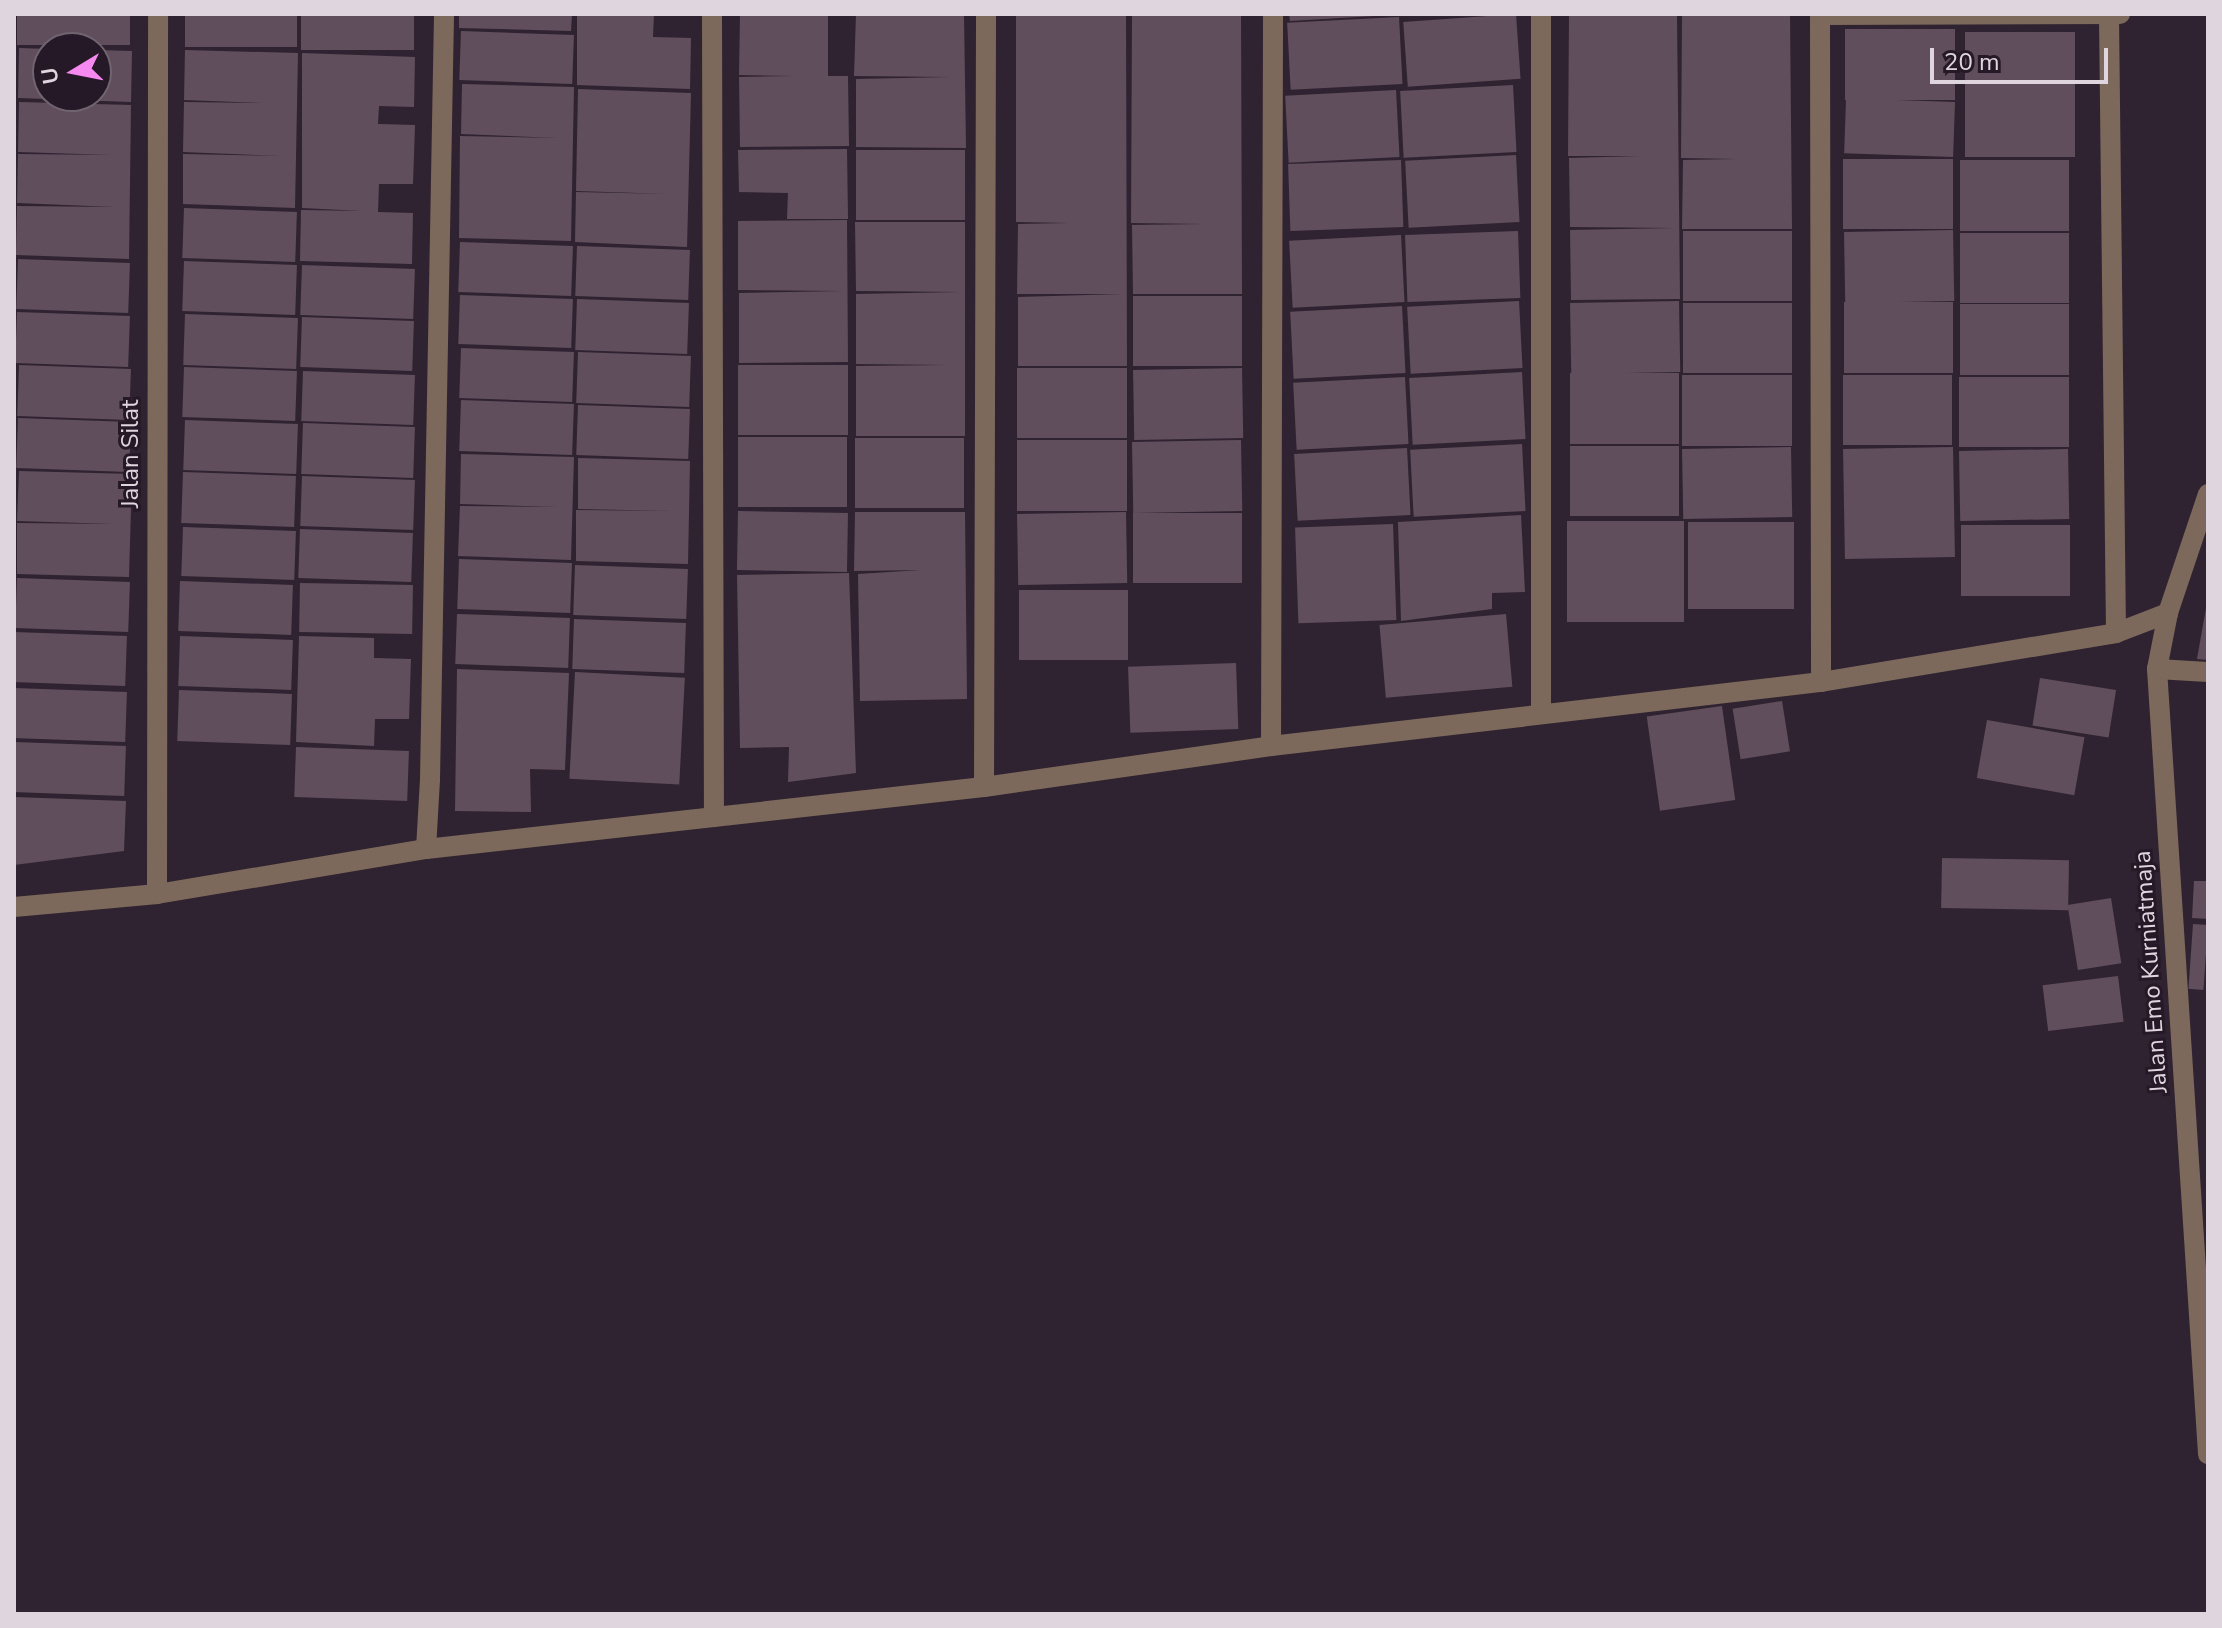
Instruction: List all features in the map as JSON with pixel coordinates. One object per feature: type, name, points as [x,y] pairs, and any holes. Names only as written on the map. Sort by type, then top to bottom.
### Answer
[{"type":"street","name":"Jalan Silat","points":[[157,894],[158,14]]},
{"type":"street","points":[[426,849],[431,763],[444,14]]},
{"type":"street","points":[[712,14],[714,817]]},
{"type":"street","points":[[984,787],[986,14]]},
{"type":"street","points":[[1271,746],[1273,14]]},
{"type":"street","points":[[1541,14],[1541,714]]},
{"type":"street","points":[[1821,682],[1820,14],[2114,15],[2116,633]]},
{"type":"street","name":"Jalan Emo Kurniatmaja","points":[[2208,494],[2168,613],[2157,669],[2208,1454]]},
{"type":"street","points":[[14,907],[157,894],[426,849],[984,787],[1271,746],[1821,682],[2116,633],[2168,613]]},
{"type":"street","points":[[2157,669],[2208,672]]},
{"type":"building","points":[[17,14],[130,14],[130,45],[112,45],[112,32],[32,32],[32,45],[17,45]]},
{"type":"building","points":[[185,14],[297,14],[297,47],[185,47]]},
{"type":"building","points":[[301,14],[414,14],[414,50],[301,50]]},
{"type":"building","points":[[459,14],[572,14],[571,31],[459,28]]},
{"type":"building","points":[[577,14],[654,14],[653,37],[691,38],[690,89],[577,85]]},
{"type":"building","points":[[740,14],[828,15],[828,76],[848,76],[849,146],[740,147],[739,77],[794,76],[739,75]]},
{"type":"building","points":[[856,14],[964,14],[966,148],[856,147],[856,79],[950,77],[854,76]]},
{"type":"building","points":[[1016,14],[1126,14],[1127,366],[1018,366],[1018,297],[1122,294],[1017,294],[1018,224],[1069,223],[1016,222]]},
{"type":"building","points":[[1132,14],[1241,14],[1242,294],[1133,294],[1132,225],[1205,224],[1131,223]]},
{"type":"building","points":[[1289,14],[1374,14],[1374,16],[1290,21]]},
{"type":"building","points":[[1516,14],[1521,79],[1408,87],[1403,22]]},
{"type":"building","points":[[1569,14],[1677,14],[1680,299],[1571,300],[1570,230],[1675,228],[1570,227],[1569,158],[1641,156],[1568,156]]},
{"type":"building","points":[[1682,14],[1790,14],[1792,229],[1682,229],[1683,160],[1737,159],[1681,158]]},
{"type":"building","points":[[1399,17],[1403,84],[1291,90],[1287,23]]},
{"type":"building","points":[[1845,29],[1955,29],[1955,100],[1845,100]]},
{"type":"building","points":[[461,31],[574,35],[572,84],[459,80]]},
{"type":"building","points":[[1965,32],[2075,32],[2075,157],[1965,157]]},
{"type":"building","points":[[19,48],[32,48],[32,98],[18,98]]},
{"type":"building","points":[[112,50],[132,51],[131,102],[112,101]]},
{"type":"building","points":[[185,50],[298,53],[295,208],[183,204],[183,154],[281,156],[183,152],[184,102],[263,103],[184,100]]},
{"type":"building","points":[[302,53],[415,57],[414,107],[379,106],[378,124],[415,125],[413,184],[379,184],[378,212],[413,213],[412,264],[300,261],[301,210],[362,211],[302,208]]},
{"type":"building","points":[[462,84],[574,87],[571,241],[459,238],[460,136],[558,138],[461,134]]},
{"type":"building","points":[[1513,85],[1517,152],[1404,158],[1400,91]]},
{"type":"building","points":[[578,89],[691,93],[687,247],[575,242],[576,192],[669,194],[576,191]]},
{"type":"building","points":[[1396,90],[1400,157],[1289,163],[1285,96]]},
{"type":"building","points":[[1846,98],[1955,102],[1953,157],[1844,153]]},
{"type":"building","points":[[19,102],[32,102],[32,112],[112,112],[112,104],[131,105],[129,259],[16,255],[17,206],[115,207],[17,203],[18,154],[111,155],[18,152]]},
{"type":"building","points":[[847,149],[848,219],[787,219],[788,193],[739,192],[738,150]]},
{"type":"building","points":[[856,150],[965,150],[965,220],[856,220]]},
{"type":"building","points":[[1516,155],[1520,222],[1409,228],[1405,161]]},
{"type":"building","points":[[1843,159],[1953,159],[1953,229],[1843,229]]},
{"type":"building","points":[[1401,160],[1403,227],[1290,231],[1288,164]]},
{"type":"building","points":[[1960,160],[2069,160],[2069,231],[1960,231]]},
{"type":"building","points":[[184,208],[297,212],[295,262],[182,258]]},
{"type":"building","points":[[847,220],[848,362],[739,363],[739,293],[843,291],[738,290],[738,221]]},
{"type":"building","points":[[855,222],[965,222],[965,436],[856,436],[856,366],[947,365],[856,364],[856,294],[961,292],[856,291]]},
{"type":"building","points":[[1953,230],[1954,301],[1845,303],[1844,232]]},
{"type":"building","points":[[1518,231],[1520,298],[1407,302],[1405,235]]},
{"type":"building","points":[[1683,231],[1792,231],[1792,301],[1683,301]]},
{"type":"building","points":[[1960,233],[2069,233],[2069,303],[1960,303]]},
{"type":"building","points":[[1401,235],[1405,302],[1293,308],[1289,241]]},
{"type":"building","points":[[460,242],[573,246],[571,296],[458,292]]},
{"type":"building","points":[[577,246],[690,250],[688,300],[575,296]]},
{"type":"building","points":[[18,259],[130,263],[128,313],[16,309]]},
{"type":"building","points":[[184,261],[297,265],[295,315],[182,311]]},
{"type":"building","points":[[302,265],[415,269],[413,319],[300,315]]},
{"type":"building","points":[[460,295],[573,299],[571,348],[458,344]]},
{"type":"building","points":[[1133,296],[1242,296],[1242,366],[1133,366]]},
{"type":"building","points":[[577,299],[689,303],[687,354],[575,350]]},
{"type":"building","points":[[1519,301],[1523,368],[1411,374],[1407,307]]},
{"type":"building","points":[[1679,301],[1680,372],[1571,374],[1570,303]]},
{"type":"building","points":[[1844,302],[1953,302],[1953,373],[1844,373]]},
{"type":"building","points":[[1683,303],[1792,303],[1792,373],[1683,373]]},
{"type":"building","points":[[1960,304],[2069,304],[2069,375],[1960,375]]},
{"type":"building","points":[[1402,306],[1406,373],[1294,379],[1290,312]]},
{"type":"building","points":[[17,312],[130,316],[128,367],[15,363]]},
{"type":"building","points":[[185,314],[298,318],[296,369],[183,365]]},
{"type":"building","points":[[302,317],[414,321],[412,371],[300,367]]},
{"type":"building","points":[[461,348],[574,352],[572,402],[459,398]]},
{"type":"building","points":[[578,352],[691,356],[689,407],[576,403]]},
{"type":"building","points":[[19,365],[131,369],[129,420],[17,416]]},
{"type":"building","points":[[738,365],[848,365],[848,435],[738,435]]},
{"type":"building","points":[[184,367],[297,371],[295,421],[182,417]]},
{"type":"building","points":[[1017,368],[1127,368],[1127,438],[1017,438]]},
{"type":"building","points":[[1242,368],[1243,438],[1134,440],[1133,370]]},
{"type":"building","points":[[303,371],[415,375],[413,425],[301,421]]},
{"type":"building","points":[[1522,372],[1526,439],[1413,445],[1409,378]]},
{"type":"building","points":[[1570,373],[1679,373],[1679,444],[1570,444]]},
{"type":"building","points":[[1682,375],[1792,375],[1792,446],[1682,446]]},
{"type":"building","points":[[1843,375],[1952,375],[1952,445],[1843,445]]},
{"type":"building","points":[[1405,377],[1409,444],[1297,450],[1293,383]]},
{"type":"building","points":[[1959,377],[2069,377],[2069,447],[1959,447]]},
{"type":"building","points":[[461,400],[574,404],[572,455],[459,451]]},
{"type":"building","points":[[578,405],[690,409],[688,459],[576,455]]},
{"type":"building","points":[[18,418],[131,422],[129,472],[16,468]]},
{"type":"building","points":[[185,420],[298,424],[296,474],[183,470]]},
{"type":"building","points":[[303,423],[415,427],[413,478],[301,474]]},
{"type":"building","points":[[738,437],[847,437],[847,507],[738,507]]},
{"type":"building","points":[[855,438],[964,438],[964,508],[855,508]]},
{"type":"building","points":[[1017,440],[1127,440],[1127,511],[1017,511]]},
{"type":"building","points":[[1241,440],[1242,511],[1133,513],[1132,442]]},
{"type":"building","points":[[1522,444],[1526,511],[1414,517],[1410,450]]},
{"type":"building","points":[[1570,446],[1679,446],[1679,516],[1570,516]]},
{"type":"building","points":[[1791,447],[1792,517],[1683,519],[1682,449]]},
{"type":"building","points":[[1953,447],[1955,557],[1845,559],[1843,449]]},
{"type":"building","points":[[1407,448],[1411,515],[1298,521],[1294,454]]},
{"type":"building","points":[[2068,449],[2069,519],[1960,521],[1959,451]]},
{"type":"building","points":[[461,454],[574,457],[571,560],[458,556],[460,506],[558,507],[460,504]]},
{"type":"building","points":[[578,458],[690,461],[688,564],[576,561],[576,510],[673,511],[578,509]]},
{"type":"building","points":[[19,471],[132,474],[129,577],[17,574],[17,523],[115,524],[17,521]]},
{"type":"building","points":[[183,472],[296,476],[294,527],[181,523]]},
{"type":"building","points":[[302,476],[415,480],[413,530],[300,526]]},
{"type":"building","points":[[738,511],[848,513],[847,572],[737,570]]},
{"type":"building","points":[[855,512],[965,512],[967,699],[860,701],[858,574],[921,570],[854,571]]},
{"type":"building","points":[[1126,512],[1127,583],[1018,585],[1017,514]]},
{"type":"building","points":[[1133,513],[1242,513],[1242,583],[1133,583]]},
{"type":"building","points":[[1521,515],[1525,592],[1492,593],[1492,609],[1401,621],[1398,522]]},
{"type":"building","points":[[1567,521],[1684,521],[1684,622],[1567,622]]},
{"type":"building","points":[[1688,522],[1794,522],[1794,609],[1688,609]]},
{"type":"building","points":[[1393,524],[1396,620],[1298,623],[1295,527]]},
{"type":"building","points":[[1961,525],[2070,525],[2070,596],[1961,596]]},
{"type":"building","points":[[183,527],[296,531],[294,580],[181,576]]},
{"type":"building","points":[[300,529],[413,533],[411,582],[298,578]]},
{"type":"building","points":[[459,559],[572,563],[570,613],[457,609]]},
{"type":"building","points":[[575,565],[688,569],[686,619],[573,615]]},
{"type":"building","points":[[849,573],[856,773],[788,782],[789,747],[740,748],[737,575]]},
{"type":"building","points":[[17,578],[130,582],[128,632],[15,628]]},
{"type":"building","points":[[180,581],[293,585],[291,635],[178,631]]},
{"type":"building","points":[[300,583],[413,585],[412,634],[299,632]]},
{"type":"building","points":[[1019,590],[1128,590],[1128,660],[1019,660]]},
{"type":"building","points":[[2208,608],[2208,660],[2197,659]]},
{"type":"building","points":[[457,614],[570,618],[568,668],[455,664]]},
{"type":"building","points":[[1506,614],[1512,687],[1386,698],[1379,625]]},
{"type":"building","points":[[574,619],[686,623],[684,673],[572,669]]},
{"type":"building","points":[[14,632],[127,636],[125,686],[14,682]]},
{"type":"building","points":[[180,636],[293,640],[291,690],[178,686]]},
{"type":"building","points":[[299,636],[374,638],[374,658],[411,659],[409,719],[375,719],[374,746],[296,742]]},
{"type":"building","points":[[1236,663],[1238,729],[1130,733],[1128,667]]},
{"type":"building","points":[[457,669],[569,673],[565,770],[530,769],[531,812],[455,811]]},
{"type":"building","points":[[575,672],[685,678],[679,785],[569,779]]},
{"type":"building","points":[[2040,678],[2116,690],[2109,737],[2032,725]]},
{"type":"building","points":[[14,688],[127,692],[125,742],[14,738]]},
{"type":"building","points":[[179,690],[292,694],[290,745],[177,741]]},
{"type":"building","points":[[1782,701],[1790,751],[1741,759],[1733,709]]},
{"type":"building","points":[[1722,706],[1735,800],[1660,811],[1647,717]]},
{"type":"building","points":[[1987,720],[2084,737],[2074,795],[1977,778]]},
{"type":"building","points":[[14,742],[126,746],[124,796],[14,792]]},
{"type":"building","points":[[296,747],[409,751],[407,801],[294,797]]},
{"type":"building","points":[[14,797],[126,801],[124,851],[14,865]]},
{"type":"building","points":[[1942,858],[2069,860],[2068,910],[1941,908]]},
{"type":"building","points":[[2194,881],[2208,881],[2208,919],[2192,918]]},
{"type":"building","points":[[2111,898],[2121,963],[2078,970],[2068,905]]},
{"type":"building","points":[[2193,924],[2208,925],[2203,990],[2188,989]]},
{"type":"building","points":[[2118,976],[2124,1022],[2048,1031],[2043,985]]}]
